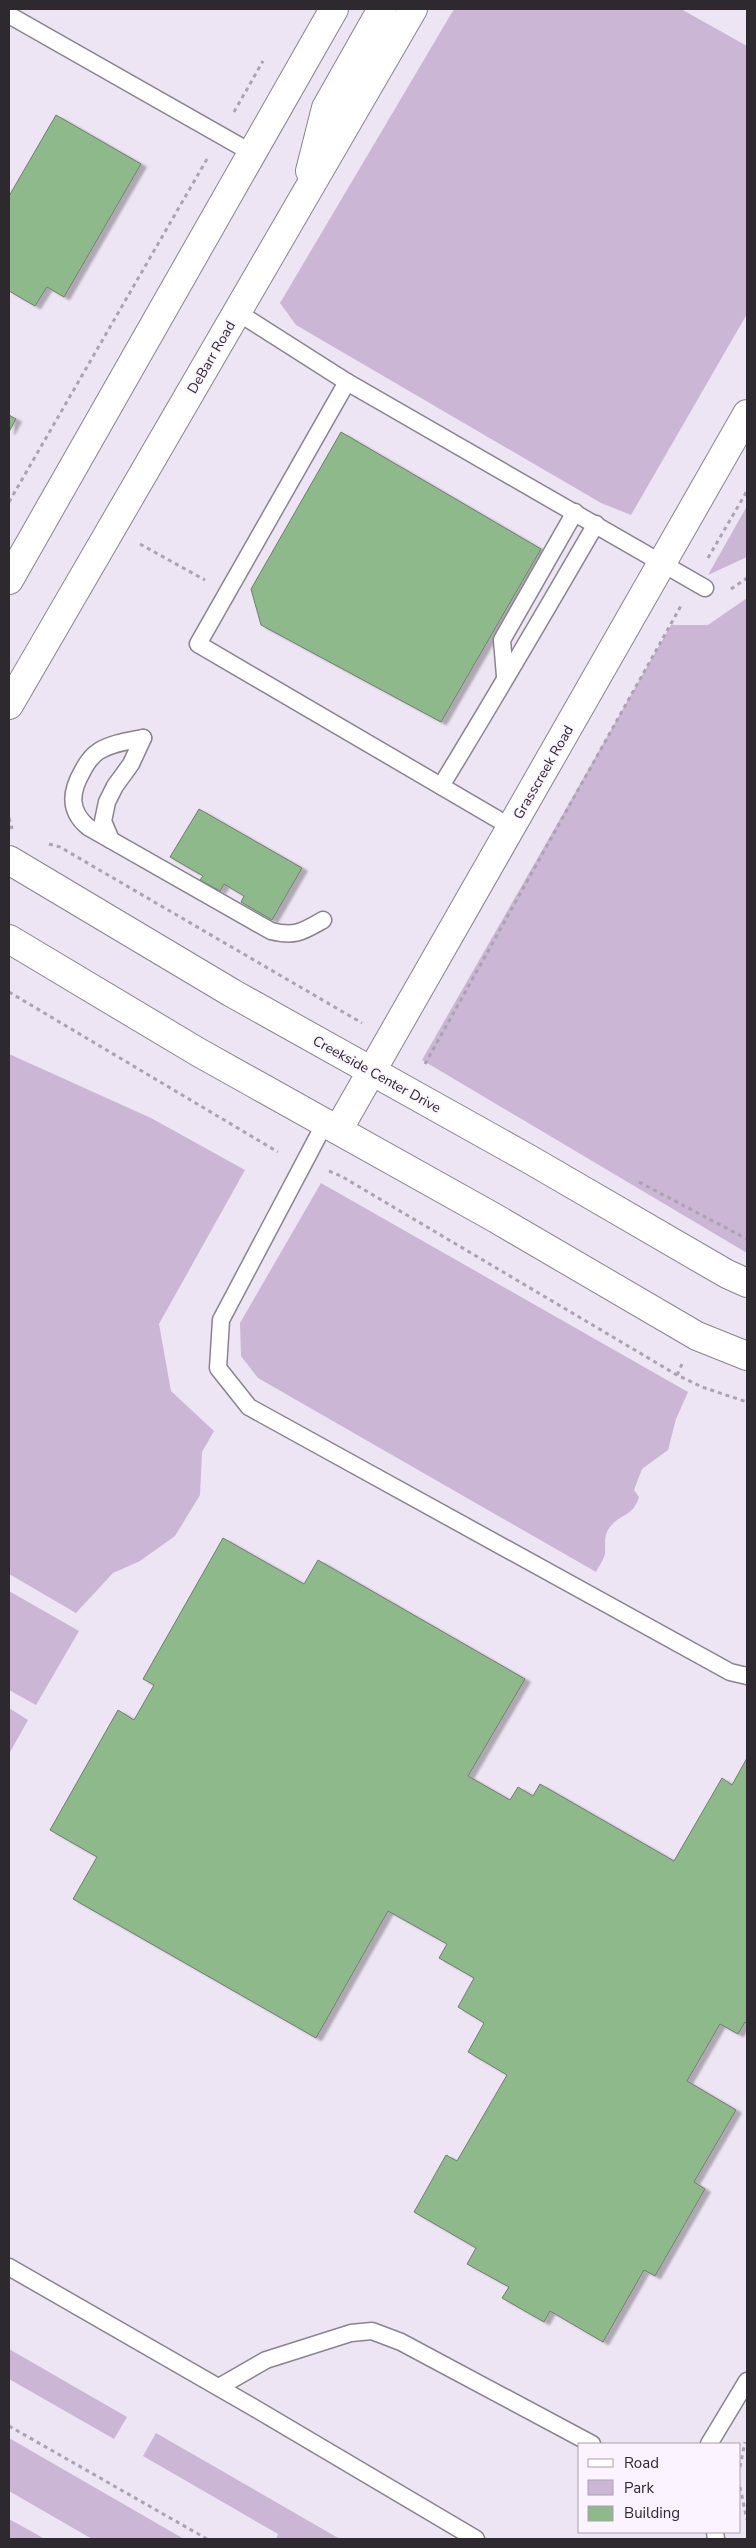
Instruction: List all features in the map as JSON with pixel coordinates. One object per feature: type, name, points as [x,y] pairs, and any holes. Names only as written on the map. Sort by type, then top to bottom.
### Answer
[{"type":"street","points":[[9,580],[334,9]]},
{"type":"street","points":[[305,195],[326,108],[382,9]]},
{"type":"street","name":"DeBarr Road","points":[[9,705],[413,9]]},
{"type":"street","name":"Grasscreek Road","points":[[332,1127],[372,1070],[747,414]]},
{"type":"street","name":"Creekside Center Drive","points":[[9,860],[232,993],[372,1070],[718,1269],[747,1283]]},
{"type":"street","points":[[9,939],[198,1052],[697,1336],[747,1356]]},
{"type":"lane","points":[[9,15],[252,153]]},
{"type":"lane","points":[[237,312],[347,382],[700,585]]},
{"type":"lane","points":[[347,382],[198,644],[512,827]]},
{"type":"lane","points":[[506,676],[502,640],[575,512]]},
{"type":"lane","points":[[441,786],[506,676],[524,650],[596,524]]},
{"type":"lane","points":[[111,840],[103,821],[107,802],[143,738],[111,745],[96,752],[87,762],[74,786],[73,805],[78,818],[111,840],[271,931],[288,935],[302,932],[323,920]]},
{"type":"lane","points":[[332,1127],[305,1162],[221,1320],[218,1368],[249,1407],[730,1672],[747,1676]]},
{"type":"lane","points":[[9,2267],[220,2387],[476,2539]]},
{"type":"lane","points":[[220,2387],[266,2360],[351,2333],[372,2331],[401,2342],[590,2443]]},
{"type":"lane","points":[[710,2443],[747,2381]]},
{"type":"path","points":[[9,502],[265,59]]},
{"type":"path","points":[[423,1067],[700,585],[747,491]]},
{"type":"path","points":[[138,542],[211,584]]},
{"type":"path","points":[[9,818],[13,833]]},
{"type":"path","points":[[41,841],[60,847],[354,1017]]},
{"type":"path","points":[[9,992],[280,1153],[341,1176],[677,1375],[702,1387],[747,1402]]},
{"type":"path","points":[[631,1178],[747,1239]]},
{"type":"path","points":[[9,2426],[206,2539]]},
{"type":"path","points":[[741,2462],[745,2442]]},
{"type":"path","points":[[741,2492],[747,2520]]},
{"type":"green space","points":[[454,9],[681,9],[747,46],[747,314],[631,515],[601,503],[296,325],[280,303]]},
{"type":"green space","points":[[747,506],[747,557],[708,575]]},
{"type":"green space","points":[[747,598],[747,1253],[422,1060],[671,625],[708,625]]},
{"type":"green space","points":[[9,1054],[151,1118],[245,1170],[159,1324],[171,1391],[214,1431],[202,1452],[200,1495],[175,1536],[140,1561],[113,1573],[76,1613],[9,1574]]},
{"type":"green space","points":[[321,1183],[688,1392],[676,1419],[668,1450],[642,1469],[634,1490],[639,1497],[630,1512],[614,1523],[608,1530],[605,1554],[596,1572],[258,1378],[241,1356],[240,1323]]},
{"type":"green space","points":[[9,1591],[79,1631],[36,1705],[9,1690]]},
{"type":"green space","points":[[9,1708],[28,1720],[9,1754]]},
{"type":"green space","points":[[9,2349],[127,2417],[114,2439],[9,2379]]},
{"type":"green space","points":[[156,2433],[340,2539],[276,2539],[278,2534],[143,2456]]},
{"type":"green space","points":[[9,2438],[184,2539],[92,2539],[9,2491]]},
{"type":"green space","points":[[9,2519],[45,2539],[9,2539]]},
{"type":"building","points":[[56,115],[141,164],[64,297],[47,287],[35,306],[9,291],[9,196]]},
{"type":"building","points":[[9,415],[16,419],[9,432]]},
{"type":"building","points":[[341,432],[541,549],[441,722],[261,625],[251,589]]},
{"type":"building","points":[[199,809],[302,868],[272,920],[241,902],[244,896],[224,884],[220,891],[200,880],[203,876],[170,857]]},
{"type":"building","points":[[223,1538],[304,1584],[318,1560],[525,1679],[468,1776],[510,1800],[518,1787],[533,1796],[540,1784],[674,1861],[722,1778],[732,1785],[747,1758],[747,2024],[745,2022],[738,2034],[720,2024],[687,2081],[736,2110],[694,2182],[705,2189],[655,2276],[644,2270],[603,2342],[550,2311],[544,2322],[502,2298],[509,2287],[467,2264],[476,2248],[414,2212],[446,2155],[457,2161],[507,2075],[468,2052],[484,2023],[458,2007],[474,1978],[439,1958],[447,1944],[388,1911],[316,2038],[73,1899],[97,1857],[50,1830],[118,1710],[134,1720],[154,1685],[143,1679]]}]
